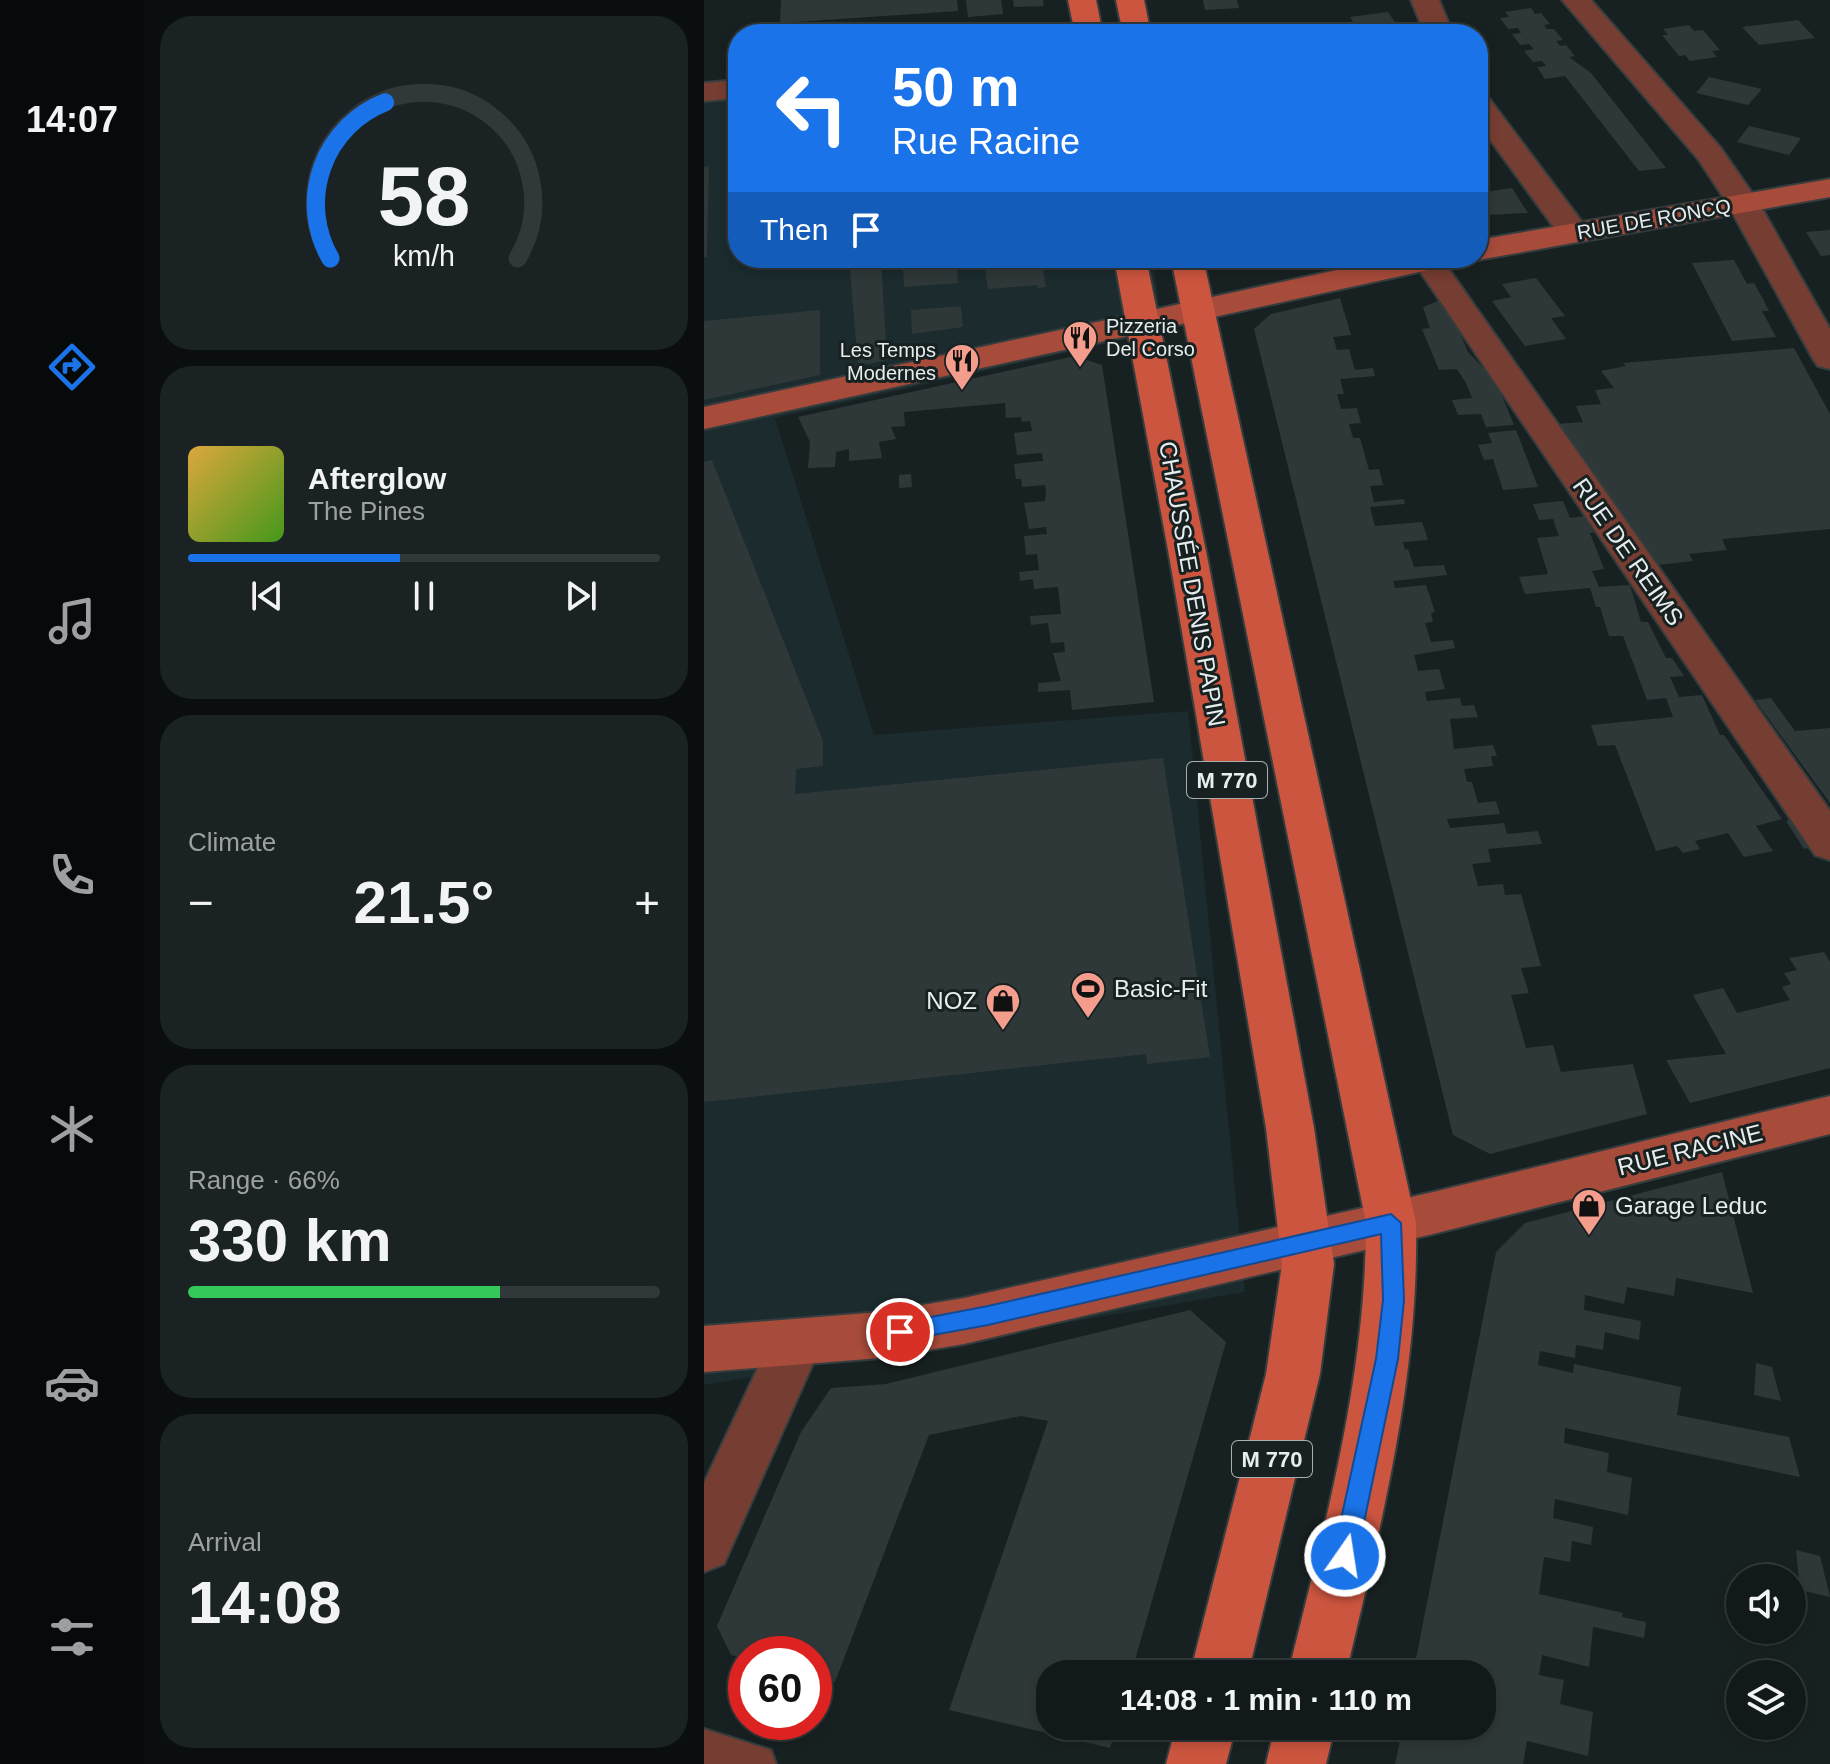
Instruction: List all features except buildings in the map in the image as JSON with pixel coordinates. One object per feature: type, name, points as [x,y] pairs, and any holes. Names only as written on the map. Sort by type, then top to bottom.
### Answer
[{"type":"main road","points":[[1082,0],[1087,24]]},
{"type":"main road","points":[[1130,0],[1135,24]]},
{"type":"main road","name":"CHAUSSÉE DENIS PAPIN","points":[[1132,268],[1290,1128],[1306,1241]]},
{"type":"main road","name":"M 770","points":[[1189,268],[1391,1223],[1394,1300],[1383,1386],[1320,1660]]},
{"type":"main road","name":"M 770","points":[[1222,1660],[1293,1374],[1306,1298],[1306,1241]]},
{"type":"main road","points":[[1196,1764],[1202,1740]]},
{"type":"main road","points":[[1296,1764],[1302,1740]]},
{"type":"street","points":[[1425,0],[1435,24]]},
{"type":"street","points":[[1576,0],[1696,137],[1743,203],[1830,359]]},
{"type":"street","points":[[704,92],[728,90]]},
{"type":"street","points":[[1488,117],[1574,233]]},
{"type":"street","name":"RUE DE RONCQ","points":[[1488,248],[1830,188]]},
{"type":"street","points":[[704,418],[1390,268]]},
{"type":"street","name":"RUE DE REIMS","points":[[1437,268],[1830,844]]},
{"type":"street","name":"RUE RACINE","points":[[704,1349],[880,1335],[964,1321],[1391,1223],[1830,1115]]},
{"type":"street","points":[[704,1545],[796,1343]]},
{"type":"lane","points":[[704,1748],[757,1764]]},
{"type":"shaded area","points":[[728,100],[728,268],[1154,268],[1163,331],[775,418],[874,735],[1188,711],[1245,1292],[704,1385],[704,101]]},
{"type":"place","name":"Pizzeria Del Corso","points":[[1080,369]]},
{"type":"place","name":"Les Temps Modernes","points":[[962,392]]},
{"type":"place","name":"Basic-Fit","points":[[1088,1020]]},
{"type":"place","name":"NOZ","points":[[1003,1032]]},
{"type":"place","name":"Garage Leduc","points":[[1589,1237]]},
{"type":"route","points":[[900,1332],[988,1316],[1391,1223],[1394,1300],[1387,1359],[1377,1419],[1345,1556]]}]
